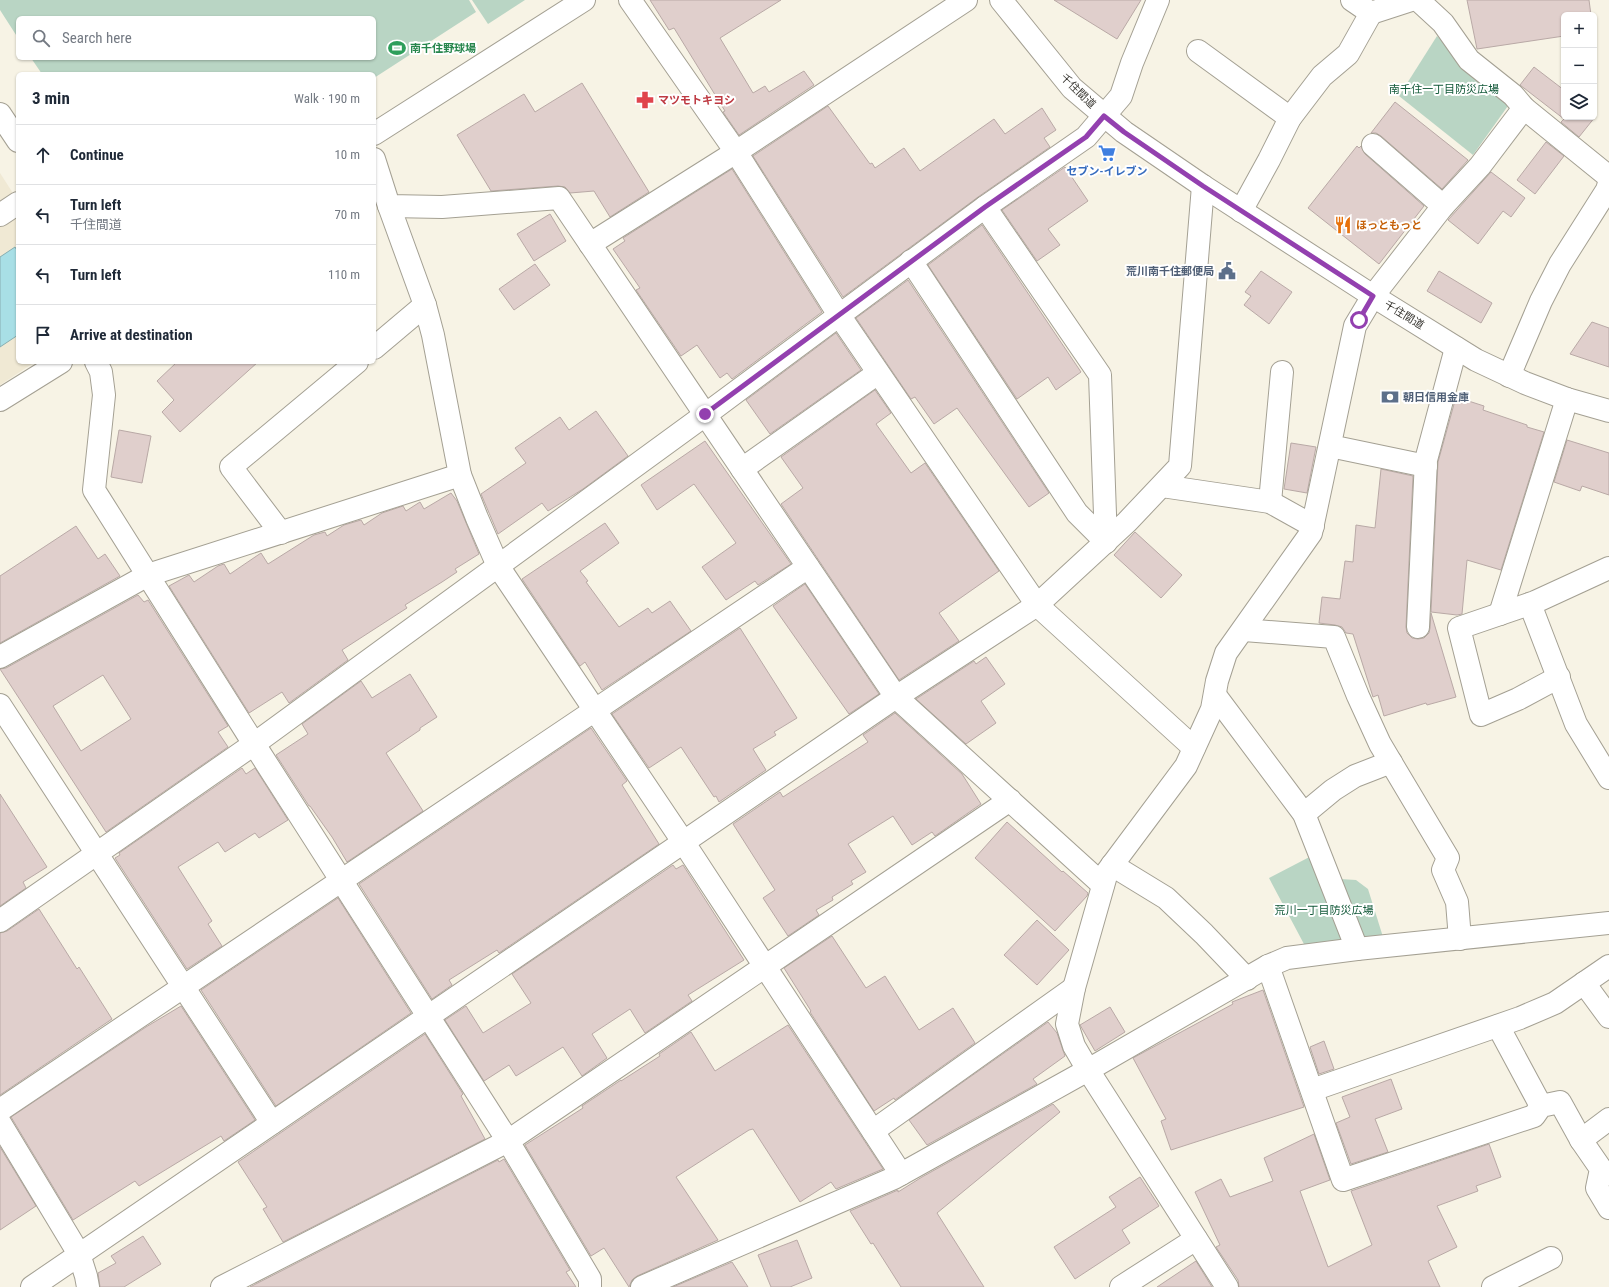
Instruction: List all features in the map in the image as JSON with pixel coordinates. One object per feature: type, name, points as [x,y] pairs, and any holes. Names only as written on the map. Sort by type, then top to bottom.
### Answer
[{"type":"street","points":[[376,133],[584,0]]},
{"type":"street","points":[[630,0],[736,152],[839,315],[1037,605],[1194,748]]},
{"type":"street","points":[[590,244],[736,152],[966,0]]},
{"type":"street","name":"千住間道","points":[[1001,0],[1072,88],[1124,132],[1203,186],[1456,348],[1509,376],[1567,399],[1609,411]]},
{"type":"street","points":[[0,921],[254,744],[985,207],[1086,137],[1121,96],[1132,63],[1158,0]]},
{"type":"street","points":[[1352,0],[1371,13]]},
{"type":"street","points":[[1241,211],[1290,118],[1322,76],[1348,54],[1371,13],[1411,0]]},
{"type":"street","points":[[1418,0],[1443,23],[1469,60],[1513,95],[1524,108],[1609,177]]},
{"type":"street","points":[[1198,51],[1290,118]]},
{"type":"street","points":[[1227,1287],[1074,1046],[1067,1024],[1074,988],[1107,872],[1186,766],[1212,709],[1217,681],[1226,654],[1311,533],[1356,326],[1373,296],[1443,206],[1480,166],[1524,108]]},
{"type":"street","points":[[0,114],[16,139]]},
{"type":"street","points":[[1373,145],[1443,206]]},
{"type":"street","points":[[376,165],[389,206],[425,305],[433,335],[460,475],[476,518],[498,566],[684,843],[901,1174]]},
{"type":"street","points":[[1509,376],[1541,301],[1560,264],[1607,190],[1609,183]]},
{"type":"street","points":[[32,1287],[896,697],[1037,605],[1106,542],[1180,466],[1203,186]]},
{"type":"street","points":[[389,206],[442,207],[559,198],[896,697],[1103,885]]},
{"type":"street","points":[[0,215],[16,204]]},
{"type":"street","points":[[985,207],[1100,375],[1106,542]]},
{"type":"street","points":[[911,261],[1078,512],[1106,542]]},
{"type":"street","points":[[376,346],[425,305]]},
{"type":"street","points":[[1418,627],[1426,460],[1456,348]]},
{"type":"street","points":[[0,400],[58,364]]},
{"type":"street","points":[[97,364],[101,372],[104,395],[94,490],[254,744],[508,1141],[590,1279],[590,1287]]},
{"type":"street","points":[[281,533],[230,467],[355,364]]},
{"type":"street","points":[[1270,502],[1282,372]]},
{"type":"street","points":[[742,469],[878,373]]},
{"type":"street","points":[[1500,614],[1567,399]]},
{"type":"street","points":[[1330,446],[1426,466]]},
{"type":"street","points":[[0,657],[148,575],[460,475]]},
{"type":"street","points":[[1162,486],[1270,502],[1313,526]]},
{"type":"street","points":[[0,1110],[185,988],[808,567]]},
{"type":"street","points":[[1558,677],[1518,699],[1481,716],[1459,628],[1530,604],[1609,568]]},
{"type":"street","points":[[1530,604],[1576,724],[1609,778]]},
{"type":"street","points":[[1244,630],[1334,637],[1358,696],[1380,744],[1448,858],[1443,870],[1457,902],[1460,939]]},
{"type":"street","points":[[1215,695],[1304,814],[1357,949]]},
{"type":"street","points":[[0,705],[272,1123]]},
{"type":"street","points":[[1304,814],[1333,790],[1354,776],[1391,762]]},
{"type":"street","points":[[222,1287],[508,1141],[1010,800]]},
{"type":"street","points":[[1112,865],[1166,898],[1204,934],[1246,979]]},
{"type":"street","points":[[642,1287],[901,1174],[1088,1070],[1268,966],[1286,958],[1357,949],[1609,923]]},
{"type":"street","points":[[1268,966],[1343,1180],[1534,1116],[1541,1106],[1560,1102],[1581,1140],[1601,1170],[1597,1188],[1609,1208]]},
{"type":"street","points":[[1312,1090],[1498,1026],[1555,1003],[1609,966]]},
{"type":"street","points":[[1584,983],[1609,1017]]},
{"type":"street","points":[[873,1130],[1074,988]]},
{"type":"street","points":[[1498,1026],[1541,1106]]},
{"type":"street","points":[[1581,1140],[1609,1119]]},
{"type":"street","points":[[0,1122],[79,1254],[88,1287]]},
{"type":"street","points":[[1121,1287],[1196,1238]]},
{"type":"street","points":[[1493,1287],[1551,1258]]},
{"type":"shaded area","points":[[0,173],[16,198],[16,364],[32,364],[0,385]]},
{"type":"green space","name":"南千住野球場","points":[[0,0],[469,0],[476,12],[376,77],[376,72],[41,72],[32,60],[376,60],[376,16],[16,16],[16,35],[0,10]]},
{"type":"green space","points":[[472,0],[525,0],[488,24]]},
{"type":"green space","name":"南千住一丁目防災広場","points":[[1437,36],[1510,103],[1473,155],[1399,96]]},
{"type":"green space","name":"荒川一丁目防災広場","points":[[1321,851],[1340,879],[1356,880],[1368,889],[1383,937],[1305,946],[1269,878]]},
{"type":"water","points":[[15,247],[16,249],[16,336],[0,347],[0,257]]},
{"type":"building","points":[[650,0],[781,0],[720,38],[753,93],[765,86],[769,92],[804,71],[814,85],[739,135],[723,112],[725,111],[674,28],[669,30]]},
{"type":"building","points":[[1054,0],[1141,0],[1117,39]]},
{"type":"building","points":[[1467,0],[1589,0],[1591,12],[1561,12],[1561,36],[1477,49]]},
{"type":"building","points":[[1534,67],[1561,88],[1561,117],[1520,85]]},
{"type":"building","points":[[582,83],[649,192],[610,217],[594,191],[570,193],[565,187],[558,186],[491,191],[457,135],[524,94],[535,112]]},
{"type":"building","points":[[1395,102],[1468,160],[1442,189],[1381,136],[1376,133],[1371,133]]},
{"type":"building","points":[[828,106],[870,164],[872,163],[875,168],[904,148],[920,171],[994,119],[1005,134],[1042,108],[1056,130],[1044,138],[1050,147],[978,197],[843,297],[753,156]]},
{"type":"building","points":[[1563,120],[1593,120],[1579,137],[1561,122]]},
{"type":"building","points":[[1546,142],[1564,156],[1535,194],[1517,180]]},
{"type":"building","points":[[1357,146],[1359,148],[1361,146],[1365,154],[1424,206],[1379,264],[1308,208]]},
{"type":"building","points":[[1065,167],[1088,201],[1048,229],[1060,245],[1037,261],[1002,210]]},
{"type":"building","points":[[732,169],[822,312],[732,379],[727,373],[720,378],[697,345],[681,356],[636,290],[640,288],[613,249],[625,241],[623,238]]},
{"type":"building","points":[[1491,172],[1525,198],[1511,217],[1503,211],[1478,244],[1448,220]]},
{"type":"building","points":[[550,214],[566,241],[534,261],[517,234]]},
{"type":"building","points":[[982,225],[1081,372],[1056,390],[1048,377],[1017,399],[928,265]]},
{"type":"building","points":[[535,264],[550,285],[514,310],[499,289]]},
{"type":"building","points":[[1261,271],[1292,292],[1269,324],[1244,305],[1251,296],[1245,292]]},
{"type":"building","points":[[1439,271],[1492,303],[1481,323],[1427,291]]},
{"type":"building","points":[[908,280],[1049,493],[1029,507],[957,408],[934,424],[915,397],[911,399],[856,318]]},
{"type":"building","points":[[1592,322],[1609,328],[1609,367],[1570,354]]},
{"type":"building","points":[[836,333],[861,370],[770,434],[746,400]]},
{"type":"building","points":[[175,364],[256,364],[180,432],[162,412],[174,400],[157,381]]},
{"type":"building","points":[[875,390],[891,413],[876,424],[911,473],[925,463],[999,571],[939,613],[959,641],[899,680],[781,504],[803,488],[781,457]]},
{"type":"building","points":[[1456,397],[1484,406],[1483,410],[1544,432],[1501,570],[1467,560],[1462,614],[1457,615],[1431,612],[1438,462]]},
{"type":"building","points":[[596,411],[628,456],[583,489],[548,511],[542,503],[498,534],[481,494],[526,463],[515,448],[560,417],[569,430]]},
{"type":"building","points":[[119,430],[151,436],[142,483],[111,477]]},
{"type":"building","points":[[1567,440],[1609,453],[1609,495],[1582,486],[1580,491],[1554,482]]},
{"type":"building","points":[[705,441],[791,564],[758,585],[755,581],[726,600],[702,567],[736,543],[694,484],[657,510],[641,485]]},
{"type":"building","points":[[1291,443],[1316,447],[1307,493],[1284,489]]},
{"type":"building","points":[[1381,469],[1413,476],[1406,627],[1407,633],[1412,638],[1424,638],[1429,633],[1431,613],[1456,697],[1427,705],[1426,703],[1384,716],[1378,695],[1373,697],[1353,634],[1346,633],[1342,627],[1319,623],[1322,597],[1340,599],[1345,561],[1353,562],[1356,525],[1375,528]]},
{"type":"building","points":[[451,493],[457,501],[479,554],[455,569],[457,572],[405,605],[407,608],[342,650],[348,660],[289,703],[282,692],[249,713],[169,586],[189,575],[194,582],[218,566],[224,564],[230,574],[261,553],[268,564],[314,535],[325,532],[327,536],[344,525],[361,520],[364,525],[382,513],[403,506],[406,511],[420,502],[424,509]]},
{"type":"building","points":[[605,523],[619,543],[580,571],[588,581],[586,582],[619,627],[648,608],[652,613],[670,601],[691,631],[602,690],[585,662],[580,666],[522,579]]},
{"type":"building","points":[[76,526],[98,559],[105,554],[120,576],[0,643],[0,576]]},
{"type":"building","points":[[1135,532],[1182,575],[1161,598],[1114,555]]},
{"type":"building","points":[[805,584],[879,694],[849,714],[773,606]]},
{"type":"building","points":[[138,595],[144,602],[148,600],[228,726],[218,732],[228,747],[106,832],[0,669],[6,668]],"holes":[[[103,675],[131,719],[81,751],[53,706]]]},
{"type":"building","points":[[740,628],[797,718],[774,732],[776,735],[753,749],[766,770],[719,802],[716,796],[714,797],[681,747],[649,768],[612,714]]},
{"type":"building","points":[[986,657],[1005,684],[981,701],[996,723],[966,744],[916,699],[974,661],[976,664]]},
{"type":"building","points":[[410,674],[437,717],[386,753],[423,811],[347,862],[332,837],[309,806],[276,755],[308,734],[302,724],[361,681],[372,698]]},
{"type":"building","points":[[895,713],[962,774],[981,804],[935,836],[932,832],[912,845],[893,816],[848,844],[866,872],[851,881],[853,884],[832,897],[833,900],[816,910],[819,915],[788,936],[763,898],[775,890],[733,824],[780,792],[783,797],[868,742],[863,735]]},
{"type":"building","points":[[591,728],[627,781],[622,785],[659,844],[499,953],[497,950],[449,980],[452,985],[432,999],[359,884]]},
{"type":"building","points":[[242,768],[246,774],[255,768],[288,820],[259,838],[255,833],[225,852],[218,842],[178,867],[212,921],[208,924],[222,946],[187,969],[115,858],[120,855],[119,853]]},
{"type":"building","points":[[0,794],[47,867],[23,882],[26,888],[0,906]]},
{"type":"building","points":[[1007,822],[1062,872],[1063,871],[1088,893],[1087,896],[1055,931],[975,858]]},
{"type":"building","points":[[673,865],[676,869],[683,865],[744,960],[688,995],[692,1001],[645,1033],[630,1009],[592,1034],[607,1058],[582,1076],[563,1047],[516,1076],[509,1065],[484,1081],[445,1020],[466,1006],[483,1033],[531,1003],[512,974]]},
{"type":"building","points":[[338,898],[411,1013],[276,1106],[201,990]]},
{"type":"building","points":[[39,909],[77,969],[79,967],[112,1019],[0,1095],[0,933],[7,931]]},
{"type":"building","points":[[1037,920],[1069,950],[1037,985],[1004,955]]},
{"type":"building","points":[[832,936],[866,988],[885,976],[919,1030],[953,1008],[975,1043],[895,1100],[894,1098],[874,1111],[810,1012],[811,1011],[784,968]]},
{"type":"building","points":[[1263,990],[1304,1107],[1171,1150],[1161,1121],[1166,1119],[1133,1058],[1233,1004],[1232,1002]]},
{"type":"building","points":[[181,1006],[255,1120],[224,1141],[221,1136],[139,1186],[135,1181],[73,1220],[11,1117],[146,1027]]},
{"type":"building","points":[[1110,1007],[1125,1032],[1095,1051],[1080,1025]]},
{"type":"building","points":[[1048,1022],[1057,1033],[1065,1056],[1033,1079],[1037,1084],[927,1145],[909,1120]]},
{"type":"building","points":[[788,1025],[883,1169],[836,1189],[831,1182],[800,1202],[753,1129],[749,1130],[676,1177],[718,1240],[637,1276],[632,1280],[629,1287],[604,1248],[591,1256],[525,1145],[583,1108],[582,1106],[621,1080],[660,1056],[659,1054],[691,1032],[715,1071]]},
{"type":"building","points":[[425,1034],[463,1094],[461,1096],[485,1139],[283,1242],[263,1209],[267,1207],[238,1162]]},
{"type":"building","points":[[1324,1041],[1334,1069],[1319,1074],[1310,1047]]},
{"type":"building","points":[[1391,1079],[1402,1109],[1375,1119],[1388,1152],[1351,1164],[1336,1123],[1350,1117],[1342,1097]]},
{"type":"building","points":[[1053,1104],[1060,1112],[937,1213],[984,1287],[901,1287],[873,1243],[871,1244],[850,1211],[898,1190],[898,1192]]},
{"type":"building","points":[[1314,1134],[1330,1180],[1300,1191],[1328,1267],[1372,1245],[1351,1191],[1489,1144],[1501,1177],[1476,1186],[1478,1191],[1437,1206],[1457,1247],[1428,1261],[1440,1287],[1239,1287],[1238,1280],[1216,1247],[1220,1245],[1195,1192],[1221,1179],[1230,1197],[1273,1181],[1264,1158]]},
{"type":"building","points":[[0,1147],[36,1206],[0,1230]]},
{"type":"building","points":[[504,1159],[570,1270],[566,1272],[576,1287],[250,1287],[498,1160],[499,1162]]},
{"type":"building","points":[[1140,1177],[1159,1206],[1122,1230],[1130,1243],[1075,1279],[1054,1247],[1116,1207],[1109,1197]]},
{"type":"building","points":[[143,1236],[161,1264],[124,1287],[100,1287],[98,1273],[116,1263],[111,1256]]},
{"type":"building","points":[[797,1240],[812,1278],[790,1287],[771,1287],[758,1255]]},
{"type":"building","points":[[1196,1261],[1212,1287],[1157,1287]]},
{"type":"building","points":[[732,1262],[748,1287],[673,1287]]},
{"type":"place","name":"南千住野球場","points":[[397,48]]},
{"type":"place","name":"マツモトキヨシ","points":[[645,100]]},
{"type":"place","name":"セブン-イレブン","points":[[1107,153]]},
{"type":"place","name":"ほっともっと","points":[[1343,225]]},
{"type":"place","name":"荒川南千住郵便局","points":[[1227,271]]},
{"type":"place","name":"朝日信用金庫","points":[[1390,397]]},
{"type":"route","points":[[705,414],[985,207],[1086,137],[1104,116],[1124,132],[1203,186],[1373,296],[1359,320]]}]
